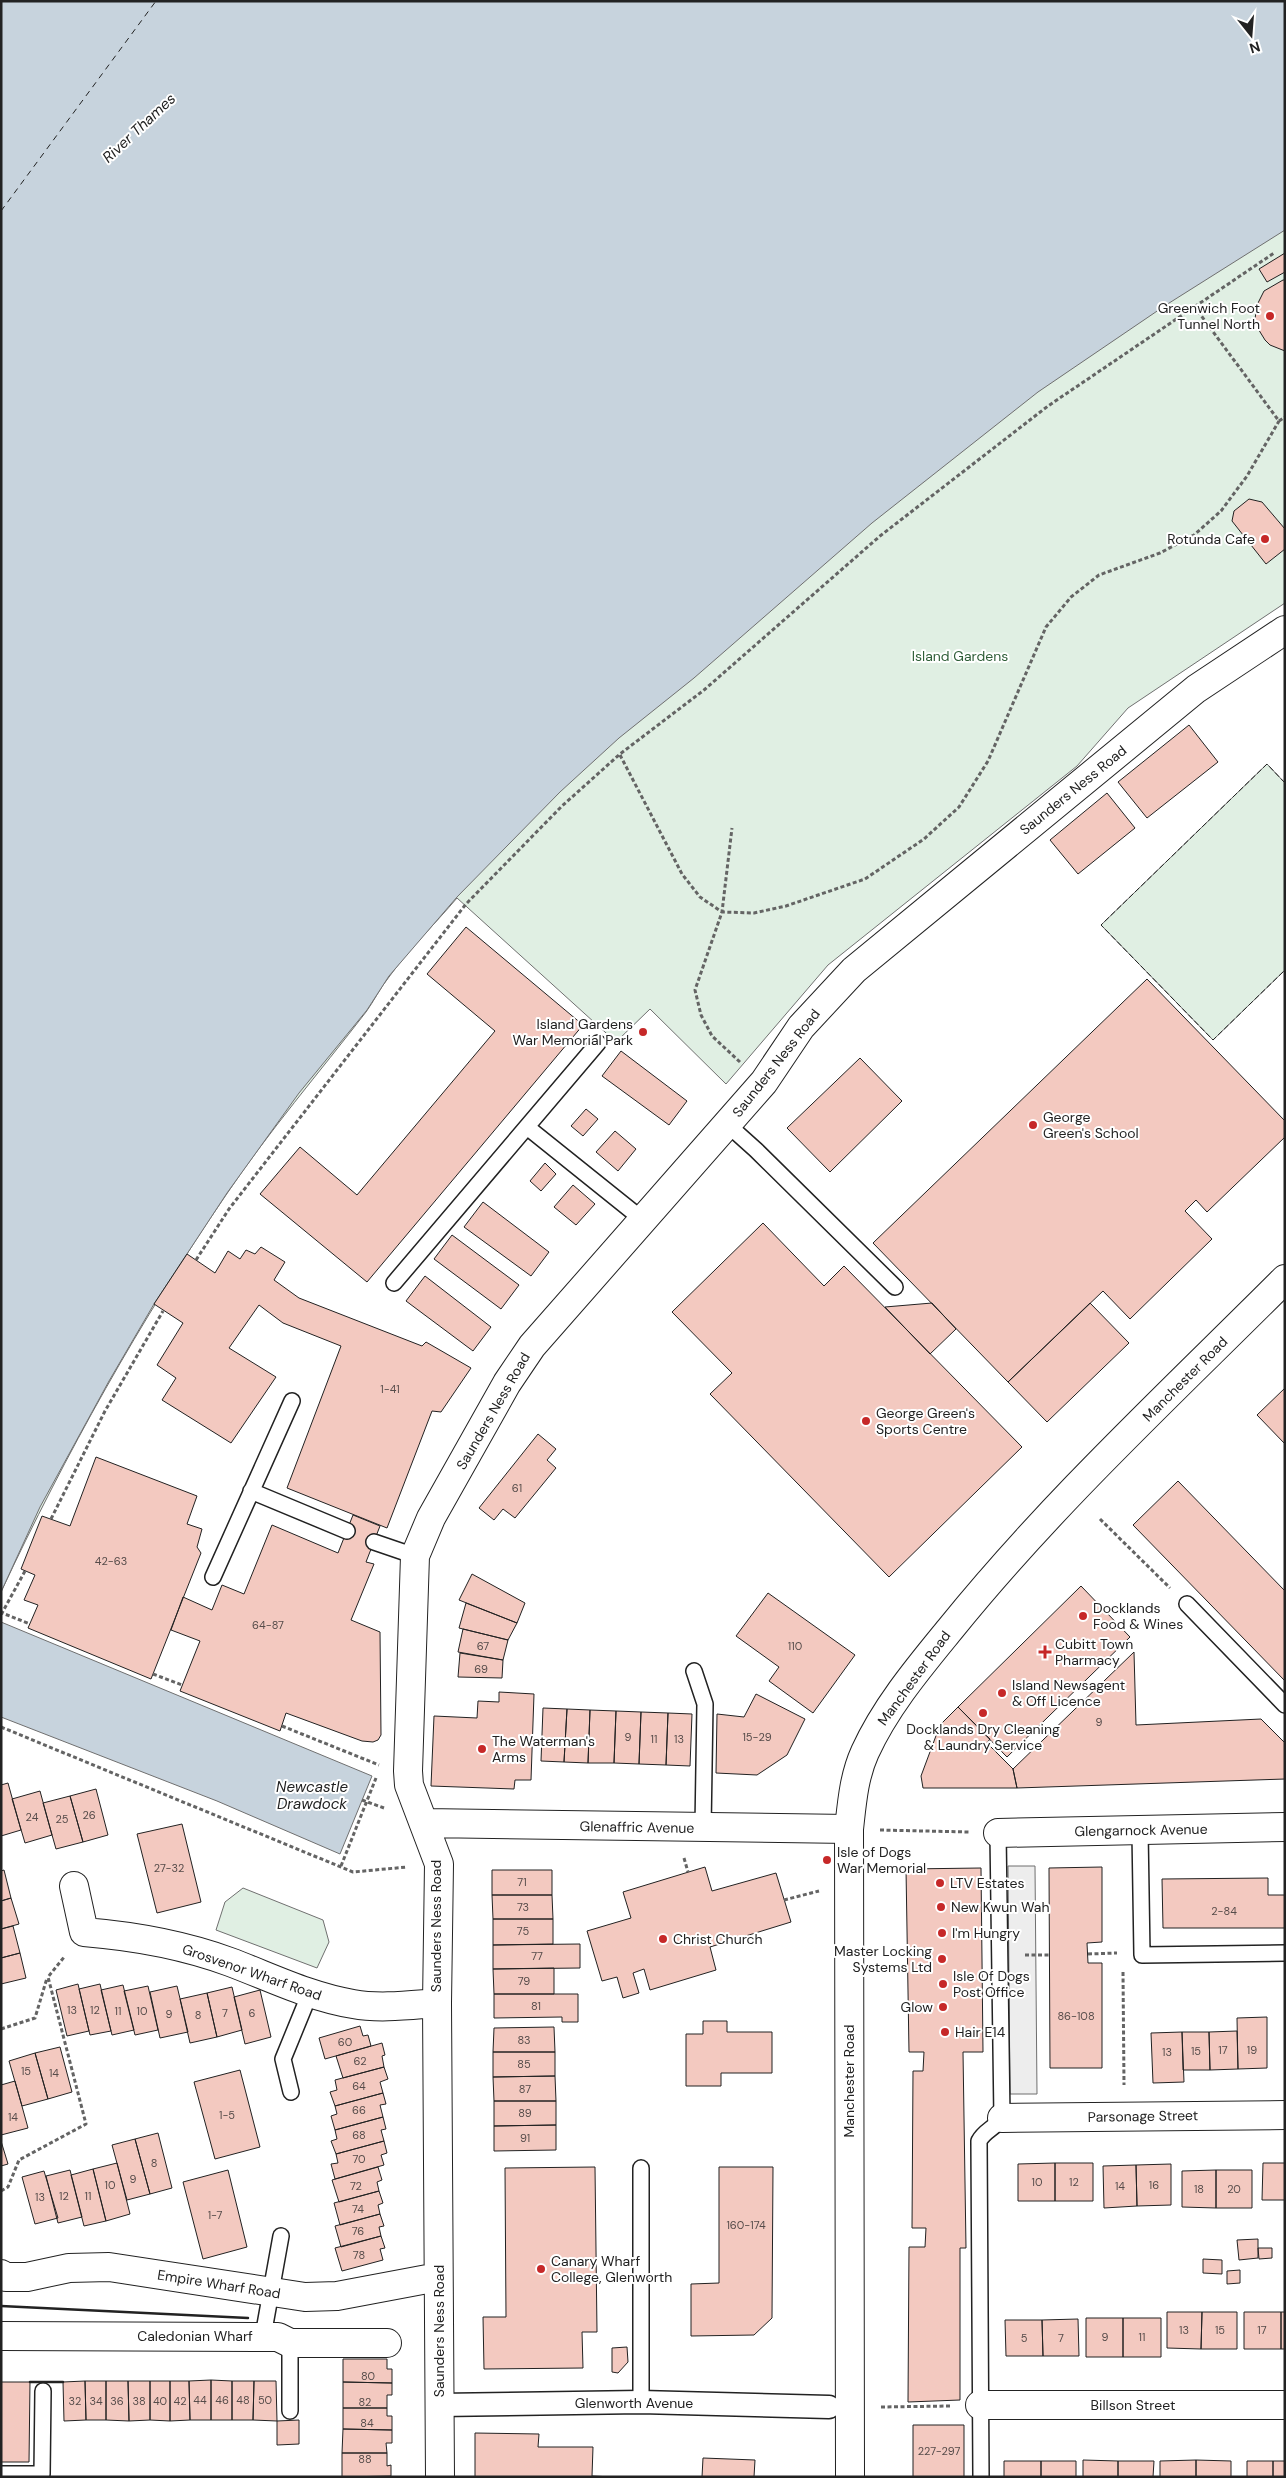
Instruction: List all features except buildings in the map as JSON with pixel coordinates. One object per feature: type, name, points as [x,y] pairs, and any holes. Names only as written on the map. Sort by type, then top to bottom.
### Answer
[{"type":"street","name":"Saunders Ness Road","points":[[440,2477],[437,2003],[439,1864],[409,1785],[408,1771],[415,1556],[431,1518],[507,1383],[532,1346],[764,1082],[802,1027],[854,970],[1196,689],[1285,630]]},
{"type":"street","name":"Manchester Road","points":[[850,2477],[849,1829],[853,1790],[865,1753],[884,1716],[982,1589],[1028,1538],[1285,1279]]},
{"type":"street","name":"Glenaffric Avenue","points":[[424,1823],[849,1829]]},
{"type":"street","name":"Glengarnock Avenue","points":[[998,1833],[1285,1827]]},
{"type":"street","points":[[74,1886],[84,1932]]},
{"type":"street","name":"Grosvenor Wharf Road","points":[[84,1932],[122,1935],[163,1943],[228,1961],[310,1993],[354,2005],[396,2006],[437,2003]]},
{"type":"street","name":"Parsonage Street","points":[[1002,2118],[1285,2115]]},
{"type":"street","name":"Empire Wharf Road","points":[[1,2274],[6,2277],[27,2277],[68,2268],[109,2267],[305,2297],[337,2296],[438,2277]]},
{"type":"street","name":"Caledonian Wharf","points":[[1,2336],[278,2336],[290,2344],[387,2343]]},
{"type":"street","name":"Glenworth Avenue","points":[[439,2404],[642,2402],[829,2407]]},
{"type":"street","name":"Billson Street","points":[[980,2405],[1285,2405]]},
{"type":"lane","points":[[394,1283],[598,1042]]},
{"type":"lane","points":[[727,1124],[756,1150],[895,1287]]},
{"type":"lane","points":[[527,1127],[643,1220]]},
{"type":"lane","points":[[213,1577],[292,1402]]},
{"type":"lane","points":[[251,1491],[347,1531]]},
{"type":"lane","points":[[374,1542],[415,1556]]},
{"type":"lane","points":[[1187,1604],[1285,1705]]},
{"type":"lane","points":[[694,1671],[706,1704],[703,1828]]},
{"type":"lane","points":[[1140,1831],[1142,1955],[1285,1953]]},
{"type":"lane","points":[[981,2477],[979,2141],[982,2135],[993,2129],[1002,2118],[998,1833]]},
{"type":"lane","points":[[291,2092],[283,2059],[310,1993]]},
{"type":"lane","points":[[641,2168],[642,2402]]},
{"type":"lane","points":[[264,2336],[281,2236]]},
{"type":"lane","points":[[290,2344],[290,2411]]},
{"type":"lane","points":[[1,2474],[42,2474],[43,2391]]},
{"type":"path","points":[[196,1260],[229,1209],[466,904],[562,806],[620,754],[704,690],[880,536],[1048,406],[1274,253]]},
{"type":"path","points":[[1194,306],[1279,421]]},
{"type":"path","points":[[620,754],[682,874],[700,897],[722,912],[754,913],[770,910],[865,879],[924,839],[960,807],[988,761],[1046,627],[1071,597],[1099,575],[1160,553],[1194,535],[1221,511],[1247,476],[1279,421],[1285,417]]},
{"type":"path","points":[[732,828],[722,912],[695,990],[701,1015],[712,1036],[764,1082]]},
{"type":"path","points":[[51,1519],[105,1411],[163,1310]]},
{"type":"path","points":[[1100,1519],[1187,1604]]},
{"type":"path","points":[[25,1571],[2,1613],[30,1624]]},
{"type":"path","points":[[153,1674],[182,1685]]},
{"type":"path","points":[[282,1726],[381,1766]]},
{"type":"path","points":[[1,1727],[353,1872],[439,1864]]},
{"type":"path","points":[[341,1866],[378,1775]]},
{"type":"path","points":[[849,1829],[998,1833]]},
{"type":"path","points":[[784,1900],[808,1892]]},
{"type":"path","points":[[1,2029],[35,2018],[48,1977],[84,1932]]},
{"type":"path","points":[[1088,1954],[1122,1953]]},
{"type":"path","points":[[1123,1963],[1124,2117]]},
{"type":"path","points":[[1,2191],[8,2187],[19,2160],[86,2124],[48,1977]]},
{"type":"path","points":[[878,2407],[980,2405]]},
{"type":"green space","name":"Island Gardens","points":[[1285,51],[1285,603],[1128,708],[1077,766],[828,965],[726,1084],[650,1009],[616,1042],[457,898],[397,967],[366,1012],[294,1102],[259,1148],[194,1243],[134,1339],[78,1439],[51,1489],[1,1592],[1,1294]]},
{"type":"green space","points":[[1267,764],[1285,783],[1285,970],[1213,1040],[1101,925]]},
{"type":"green space","points":[[243,1888],[323,1920],[329,1942],[317,1968],[216,1930],[225,1902]]},
{"type":"shaded area","points":[[1008,1866],[1035,1866],[1037,2094],[1010,2094]]},
{"type":"water","name":"River Thames","points":[[1,1],[1285,1],[1285,230],[1166,305],[1038,392],[872,523],[694,678],[619,738],[560,792],[457,897],[389,976],[367,1010],[299,1093],[227,1193],[154,1304],[109,1381],[40,1507],[1,1592]]},
{"type":"water","name":"Newcastle Drawdock","points":[[1,1622],[372,1776],[340,1854],[217,1801],[1,1717]]},
{"type":"ferry route","points":[[1,211],[156,1]]},
{"type":"fence","points":[[1285,783],[1267,764],[1101,925],[1213,1040],[1285,970]]},
{"type":"wall","points":[[1,2306],[248,2318]]},
{"type":"wall","points":[[30,2382],[63,2382]]},
{"type":"place","name":"Greenwich Foot Tunnel North","points":[[1270,316]]},
{"type":"place","name":"Rotunda Cafe","points":[[1265,539]]},
{"type":"place","name":"Island Gardens War Memorial Park","points":[[643,1032]]},
{"type":"place","name":"George Green's School","points":[[1033,1125]]},
{"type":"place","name":"George Green's Sports Centre","points":[[866,1421]]},
{"type":"place","name":"Docklands Food & Wines","points":[[1083,1616]]},
{"type":"place","name":"Cubitt Town Pharmacy","points":[[1045,1652]]},
{"type":"place","name":"Island Newsagent & Off Licence","points":[[1002,1693]]},
{"type":"place","name":"Docklands Dry Cleaning & Laundry Service","points":[[983,1713]]},
{"type":"place","name":"The Waterman's Arms","points":[[482,1749]]},
{"type":"place","name":"Isle of Dogs War Memorial","points":[[827,1860]]},
{"type":"place","name":"LTV Estates","points":[[940,1883]]},
{"type":"place","name":"New Kwun Wah","points":[[941,1907]]},
{"type":"place","name":"I'm Hungry","points":[[942,1933]]},
{"type":"place","name":"Christ Church","points":[[663,1939]]},
{"type":"place","name":"Master Locking Systems Ltd","points":[[942,1959]]},
{"type":"place","name":"Isle Of Dogs Post Office","points":[[943,1984]]},
{"type":"place","name":"Glow","points":[[943,2007]]},
{"type":"place","name":"Hair E14","points":[[945,2032]]},
{"type":"place","name":"Canary Wharf College, Glenworth","points":[[541,2269]]}]
